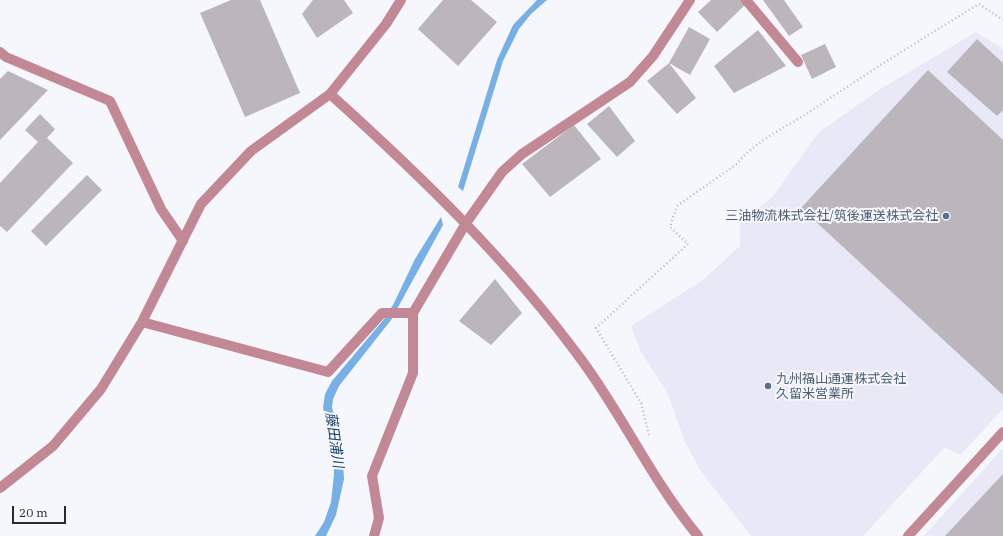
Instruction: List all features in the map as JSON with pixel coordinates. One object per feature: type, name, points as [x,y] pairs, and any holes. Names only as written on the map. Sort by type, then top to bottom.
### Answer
[{"type":"street","points":[[0,488],[53,446],[101,389],[142,322],[201,204],[251,151],[330,94],[386,24],[401,0]]},
{"type":"street","points":[[374,536],[379,518],[372,476],[413,373],[413,312],[466,223],[502,172],[522,154],[630,82],[653,56],[690,0]]},
{"type":"street","points":[[746,0],[798,62]]},
{"type":"street","points":[[0,52],[6,57],[110,101],[161,209],[183,241]]},
{"type":"street","points":[[330,94],[406,162],[466,223],[527,289],[584,363],[661,486],[698,536]]},
{"type":"street","points":[[142,322],[328,372],[382,312],[413,312]]},
{"type":"street","points":[[908,536],[1003,432]]},
{"type":"path","points":[[649,436],[641,403],[596,328],[688,244],[670,227],[677,206],[737,164],[744,154],[910,46],[979,4],[1003,20]]},
{"type":"shaded area","points":[[976,32],[1003,49],[1003,409],[960,455],[945,447],[863,536],[751,536],[700,470],[685,442],[668,394],[641,352],[631,326],[703,280],[740,246],[740,224],[773,196],[819,132],[882,88]]},
{"type":"shaded area","points":[[1003,448],[1003,536],[924,536]]},
{"type":"water","points":[[537,0],[547,0],[531,14],[519,29],[503,61],[463,191],[458,187],[497,60],[513,25]]},
{"type":"water","name":"藤田浦川","points":[[441,217],[443,225],[391,320],[339,386],[333,399],[332,407],[342,449],[344,479],[336,515],[326,536],[315,536],[324,522],[331,502],[334,475],[334,447],[323,408],[325,394],[332,381],[385,318],[394,303],[415,259]]},
{"type":"building","points":[[231,0],[260,0],[300,93],[245,117],[200,13]]},
{"type":"building","points":[[313,0],[344,0],[353,13],[317,38],[302,14]]},
{"type":"building","points":[[443,0],[471,0],[497,22],[458,66],[418,29]]},
{"type":"building","points":[[711,0],[746,0],[748,2],[717,32],[698,12]]},
{"type":"building","points":[[763,0],[784,0],[803,27],[789,36]]},
{"type":"building","points":[[689,27],[710,39],[690,75],[669,63]]},
{"type":"building","points":[[758,30],[786,66],[734,93],[714,66]]},
{"type":"building","points":[[977,39],[1003,63],[1003,110],[997,116],[947,72]]},
{"type":"building","points":[[825,44],[836,67],[812,79],[801,55]]},
{"type":"building","points":[[669,63],[696,98],[677,114],[647,81]]},
{"type":"building","points":[[928,70],[1003,140],[1003,395],[801,208]]},
{"type":"building","points":[[8,71],[48,90],[0,140],[0,79]]},
{"type":"building","points":[[609,106],[635,141],[617,157],[587,124]]},
{"type":"building","points":[[40,114],[55,129],[47,138],[73,163],[7,232],[0,226],[0,183],[38,142],[25,130]]},
{"type":"building","points":[[574,125],[601,159],[550,197],[522,164]]},
{"type":"building","points":[[87,175],[102,190],[46,246],[31,231]]},
{"type":"building","points":[[495,279],[522,313],[491,345],[459,321]]},
{"type":"building","points":[[1003,474],[1003,536],[945,536]]},
{"type":"place","name":"三油物流株式会社/筑後運送株式会社","points":[[946,216]]},
{"type":"place","name":"九州福山通運株式会社 久留米営業所","points":[[768,386]]}]
